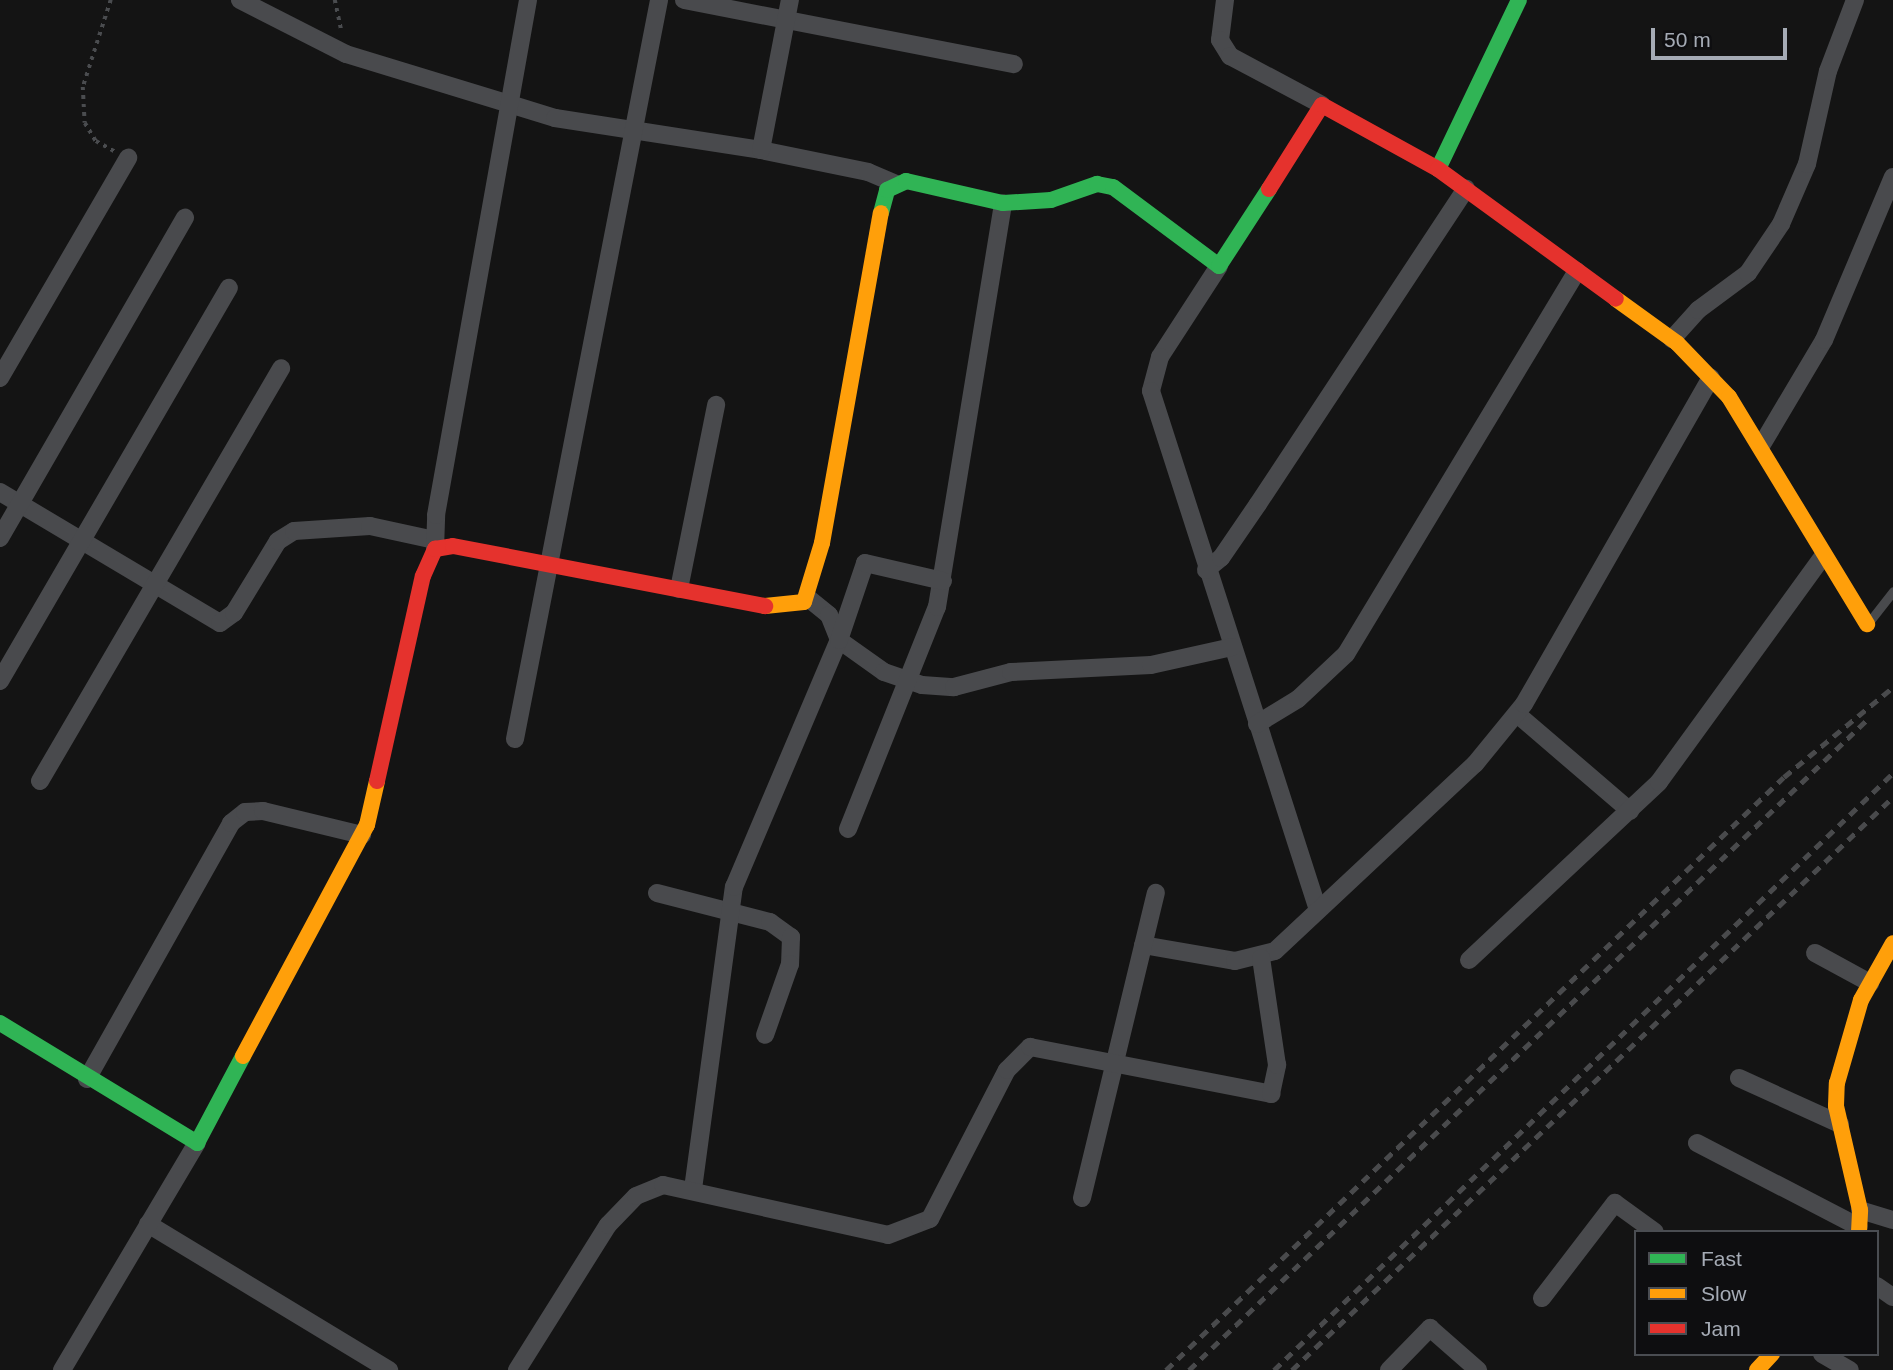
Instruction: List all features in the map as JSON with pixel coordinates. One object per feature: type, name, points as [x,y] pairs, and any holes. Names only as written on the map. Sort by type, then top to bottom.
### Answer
[{"type":"street","points":[[240,0],[346,54],[509,104],[868,172],[896,184]]},
{"type":"street","points":[[62,1370],[197,1143],[362,835],[424,576],[435,545],[528,0]]},
{"type":"street","points":[[514,739],[659,0]]},
{"type":"street","points":[[684,0],[1014,64]]},
{"type":"street","points":[[761,150],[790,0]]},
{"type":"street","points":[[1225,0],[1220,40],[1230,56],[1438,169],[1672,339],[1711,378],[1762,446],[1823,556],[1867,624]]},
{"type":"street","points":[[1438,169],[1519,0]]},
{"type":"street","points":[[1672,339],[1698,310],[1748,273],[1781,224],[1807,164],[1828,71],[1854,0]]},
{"type":"street","points":[[1318,909],[1206,570],[1151,391],[1160,357],[1322,105]]},
{"type":"street","points":[[0,378],[128,158]]},
{"type":"street","points":[[1762,446],[1824,340],[1893,177]]},
{"type":"street","points":[[808,598],[882,205],[896,184],[906,181],[1003,203],[1051,201],[1097,184],[1114,187],[1219,266]]},
{"type":"street","points":[[1206,570],[1221,558],[1266,492],[1466,188]]},
{"type":"street","points":[[848,829],[908,680],[943,581],[1003,203]]},
{"type":"street","points":[[0,538],[185,218]]},
{"type":"street","points":[[1256,724],[1298,699],[1346,654],[1577,271]]},
{"type":"street","points":[[0,681],[229,288]]},
{"type":"street","points":[[40,781],[281,368]]},
{"type":"street","points":[[1143,945],[1235,961],[1261,958],[1443,796],[1517,714],[1711,378]]},
{"type":"street","points":[[679,589],[716,405]]},
{"type":"street","points":[[0,492],[153,586],[220,623],[234,613],[278,541],[294,531],[370,526],[435,545],[453,546],[767,606],[789,608],[808,598]]},
{"type":"street","points":[[1469,960],[1630,811],[1688,748],[1823,556]]},
{"type":"street","points":[[693,1189],[730,913],[748,850],[839,639],[865,563],[943,581]]},
{"type":"street","points":[[808,598],[830,615],[839,639],[884,672],[908,680],[954,687],[1011,672],[1150,665],[1231,647]]},
{"type":"street","points":[[1517,714],[1630,811]]},
{"type":"street","points":[[88,1079],[231,823],[245,812],[263,811],[362,835]]},
{"type":"street","points":[[657,893],[770,922],[791,937],[790,964],[765,1035]]},
{"type":"street","points":[[1082,1198],[1156,893]]},
{"type":"street","points":[[1859,1223],[1853,1178],[1840,1124],[1837,1083],[1842,1060],[1870,983],[1893,943]]},
{"type":"street","points":[[1815,953],[1870,983]]},
{"type":"street","points":[[517,1370],[608,1225],[636,1196],[663,1185],[693,1189],[860,1231],[910,1231],[930,1219],[945,1200],[1019,1052],[1047,1048],[1271,1094],[1277,1065],[1261,958]]},
{"type":"street","points":[[0,1023],[197,1143]]},
{"type":"street","points":[[1738,1079],[1840,1124]]},
{"type":"street","points":[[1697,1143],[1859,1223],[1893,1220]]},
{"type":"street","points":[[1542,1298],[1615,1203],[1652,1230]]},
{"type":"street","points":[[148,1224],[388,1370]]},
{"type":"street","points":[[1389,1370],[1430,1328],[1478,1370]]},
{"type":"street","points":[[1757,1370],[1770,1356]]},
{"type":"street","points":[[1826,1356],[1850,1370]]},
{"type":"lane","points":[[1867,624],[1893,591]]},
{"type":"path","points":[[111,0],[83,87],[85,123],[96,141],[128,158]]},
{"type":"path","points":[[335,0],[346,54]]},
{"type":"railway","points":[[1166,1370],[1784,777],[1893,687]]},
{"type":"railway","points":[[1189,1370],[1870,717]]},
{"type":"railway","points":[[1274,1370],[1893,773]]},
{"type":"railway","points":[[1292,1370],[1893,797]]},
{"type":"traffic: fast","points":[[1438,169],[1519,0]]},
{"type":"traffic: fast","points":[[881,213],[887,190],[906,181],[1003,203],[1051,200],[1097,184],[1113,187],[1219,266],[1269,189]]},
{"type":"traffic: fast","points":[[0,1023],[197,1143],[243,1056]]},
{"type":"traffic: slow","points":[[765,606],[804,602],[822,543],[881,213]]},
{"type":"traffic: slow","points":[[1616,299],[1677,343],[1729,397],[1867,624]]},
{"type":"traffic: slow","points":[[243,1056],[367,825],[377,781]]},
{"type":"traffic: slow","points":[[1859,1230],[1860,1210],[1836,1106],[1837,1083],[1861,1000],[1893,943]]},
{"type":"traffic: slow","points":[[1757,1370],[1770,1356]]},
{"type":"traffic: jam","points":[[1269,189],[1322,105],[1438,169],[1616,299]]},
{"type":"traffic: jam","points":[[377,781],[423,576],[435,549],[453,546],[765,606]]}]
